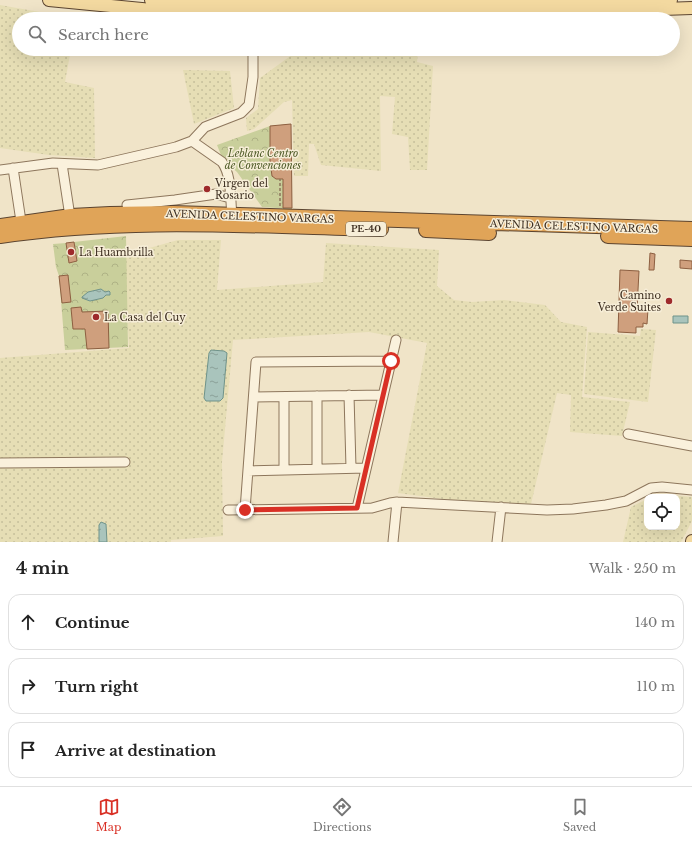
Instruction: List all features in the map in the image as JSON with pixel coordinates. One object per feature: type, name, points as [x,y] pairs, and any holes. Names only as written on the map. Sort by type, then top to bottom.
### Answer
[{"type":"highway","name":"AVENIDA CELESTINO VARGAS","points":[[0,236],[22,228],[71,216],[110,214],[173,213],[232,215],[254,221],[280,216],[321,223]]},
{"type":"highway","name":"AVENIDA CELESTINO VARGAS","points":[[0,226],[49,229],[115,225],[254,221],[661,233],[692,229]]},
{"type":"highway","name":"AVENIDA CELESTINO VARGAS","points":[[661,233],[692,239]]},
{"type":"main road","points":[[49,0],[173,12]]},
{"type":"main road","points":[[151,0],[228,6],[330,1],[502,6],[671,0]]},
{"type":"main road","points":[[572,12],[692,8]]},
{"type":"main road","points":[[349,12],[396,12]]},
{"type":"street","points":[[0,170],[53,163],[98,165],[176,147],[192,141],[205,127],[214,122],[241,114],[249,105],[253,78],[253,56]]},
{"type":"street","points":[[192,141],[222,162],[225,166],[228,174],[232,215]]},
{"type":"street","points":[[62,164],[70,210]]},
{"type":"street","points":[[13,168],[22,228]]},
{"type":"street","points":[[127,205],[216,194],[230,198]]},
{"type":"street","points":[[357,508],[396,340]]},
{"type":"street","points":[[245,510],[256,362],[391,361]]},
{"type":"street","points":[[254,397],[383,395]]},
{"type":"street","points":[[284,396],[284,470]]},
{"type":"street","points":[[317,396],[317,469]]},
{"type":"street","points":[[349,396],[351,468]]},
{"type":"street","points":[[628,434],[692,446]]},
{"type":"street","points":[[0,463],[125,462]]},
{"type":"street","points":[[248,471],[366,468]]},
{"type":"street","points":[[228,510],[372,508],[397,502],[547,510],[573,509],[606,505],[626,500],[651,488],[662,487],[692,490]]},
{"type":"street","points":[[393,542],[397,502]]},
{"type":"street","points":[[497,542],[501,507]]},
{"type":"path","points":[[280,179],[280,216]]},
{"type":"shaded area","points":[[0,5],[40,12],[12,12],[12,56],[70,56],[65,82],[94,88],[95,158],[49,155],[0,148]]},
{"type":"shaded area","points":[[290,56],[417,56],[417,62],[433,66],[427,170],[410,170],[408,137],[392,134],[395,97],[380,96],[381,171],[321,165],[314,144],[309,144],[308,176],[294,176],[292,100],[284,102],[254,129],[247,131],[246,118],[258,109],[260,78]]},
{"type":"shaded area","points":[[183,70],[230,71],[234,108],[194,124]]},
{"type":"shaded area","points":[[178,240],[221,240],[217,290],[323,282],[326,243],[439,250],[437,286],[454,300],[472,302],[504,300],[545,305],[561,322],[587,327],[582,397],[630,402],[622,436],[570,432],[571,395],[557,393],[531,504],[472,503],[398,493],[427,343],[369,332],[233,340],[222,462],[223,536],[171,540],[171,542],[0,542],[0,358],[129,348],[124,255]]},
{"type":"shaded area","points":[[641,329],[656,330],[648,402],[584,394],[588,332],[640,336]]},
{"type":"shaded area","points":[[680,496],[692,497],[692,521],[681,542],[623,542],[631,507],[644,500],[644,530],[680,530]]},
{"type":"green space","name":"Leblanc Centro de Convenciones","points":[[291,124],[292,209],[262,207],[237,172],[223,160],[217,145],[270,126]]},
{"type":"green space","points":[[126,236],[128,347],[65,350],[59,276],[56,267],[53,244],[66,243],[69,263],[77,261],[74,242]]},
{"type":"water","points":[[101,289],[105,292],[109,291],[110,295],[90,301],[82,298],[88,292]]},
{"type":"water","points":[[673,316],[688,316],[688,323],[673,323]]},
{"type":"water","points":[[211,350],[224,351],[227,353],[223,398],[220,401],[206,401],[204,398],[209,353]]},
{"type":"water","points":[[101,522],[106,524],[107,542],[99,542],[99,525]]},
{"type":"building","points":[[291,124],[292,208],[283,208],[283,179],[276,179],[272,176],[270,161],[270,126]]},
{"type":"building","name":"La Huambrilla","points":[[74,242],[77,261],[69,263],[66,243]]},
{"type":"building","points":[[650,253],[655,254],[654,270],[649,270]]},
{"type":"building","points":[[680,260],[692,261],[692,269],[680,268]]},
{"type":"building","points":[[620,270],[639,271],[637,309],[648,309],[647,324],[643,323],[643,327],[636,327],[636,333],[618,332]]},
{"type":"building","points":[[68,275],[71,302],[62,303],[59,276]]},
{"type":"building","points":[[81,307],[82,312],[108,311],[109,348],[87,349],[85,329],[73,329],[71,308]]},
{"type":"place","name":"Virgen del Rosario","points":[[207,189]]},
{"type":"place","name":"La Huambrilla","points":[[71,252]]},
{"type":"place","name":"Camino Verde Suites","points":[[669,301]]},
{"type":"place","name":"La Casa del Cuy","points":[[96,317]]},
{"type":"route","points":[[245,510],[357,508],[391,361]]}]
